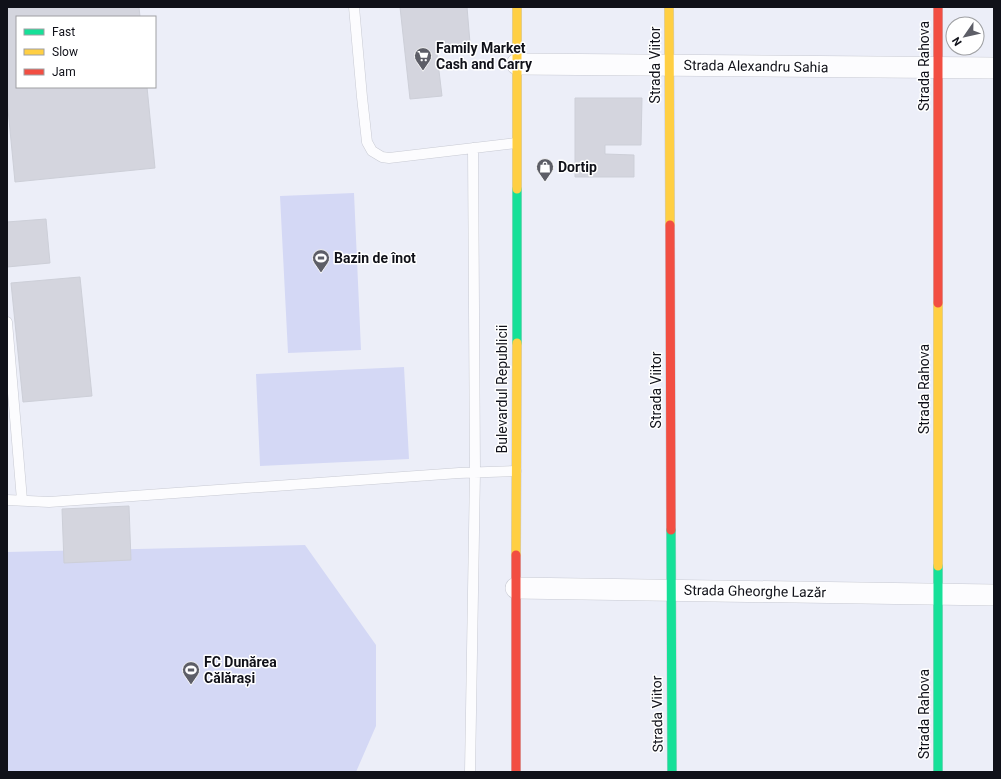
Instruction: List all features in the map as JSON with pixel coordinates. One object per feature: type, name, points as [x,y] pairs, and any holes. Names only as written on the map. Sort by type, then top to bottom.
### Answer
[{"type":"street","name":"Bulevardul Republicii","points":[[516,772],[517,7]]},
{"type":"street","name":"Strada Viitor","points":[[669,7],[670,590],[672,772]]},
{"type":"street","name":"Strada Rahova","points":[[938,7],[938,772]]},
{"type":"street","name":"Strada Alexandru Sahia","points":[[517,64],[994,68]]},
{"type":"street","name":"Strada Gheorghe Lazăr","points":[[516,588],[994,595]]},
{"type":"lane","points":[[354,7],[367,142],[372,151],[382,157],[389,158],[516,144]]},
{"type":"lane","points":[[470,772],[475,472],[473,148]]},
{"type":"lane","points":[[7,322],[22,500]]},
{"type":"lane","points":[[7,397],[16,417]]},
{"type":"lane","points":[[7,500],[49,502],[475,472],[516,471]]},
{"type":"shaded area","name":"Bazin de înot","points":[[354,193],[361,350],[288,353],[280,196]]},
{"type":"shaded area","points":[[404,367],[409,459],[260,466],[256,374]]},
{"type":"shaded area","name":"FC Dunărea Călărași","points":[[305,545],[376,645],[376,726],[356,772],[7,772],[7,552]]},
{"type":"building","points":[[7,7],[139,7],[140,16],[16,16],[16,88],[147,88],[155,168],[15,182],[7,99]]},
{"type":"building","name":"Family Market Cash and Carry","points":[[400,7],[467,7],[470,43],[436,46],[442,96],[410,99]]},
{"type":"building","points":[[575,98],[642,98],[641,145],[605,145],[605,154],[634,155],[634,177],[575,177]]},
{"type":"building","points":[[46,219],[50,263],[7,267],[7,222]]},
{"type":"building","points":[[80,277],[92,396],[23,402],[11,283]]},
{"type":"building","points":[[129,506],[131,560],[64,563],[62,509]]},
{"type":"traffic: fast","points":[[517,189],[517,343]]},
{"type":"traffic: fast","points":[[671,530],[672,772]]},
{"type":"traffic: fast","points":[[938,566],[938,772]]},
{"type":"traffic: slow","points":[[517,7],[517,189]]},
{"type":"traffic: slow","points":[[669,7],[670,225]]},
{"type":"traffic: slow","points":[[938,303],[938,566]]},
{"type":"traffic: slow","points":[[516,555],[517,343]]},
{"type":"traffic: jam","points":[[938,7],[938,303]]},
{"type":"traffic: jam","points":[[670,225],[671,530]]},
{"type":"traffic: jam","points":[[516,555],[516,772]]},
{"type":"place","name":"Family Market Cash and Carry","points":[[423,71]]},
{"type":"place","name":"Dortip","points":[[545,182]]},
{"type":"place","name":"Bazin de înot","points":[[321,273]]},
{"type":"place","name":"FC Dunărea Călărași","points":[[191,685]]}]
